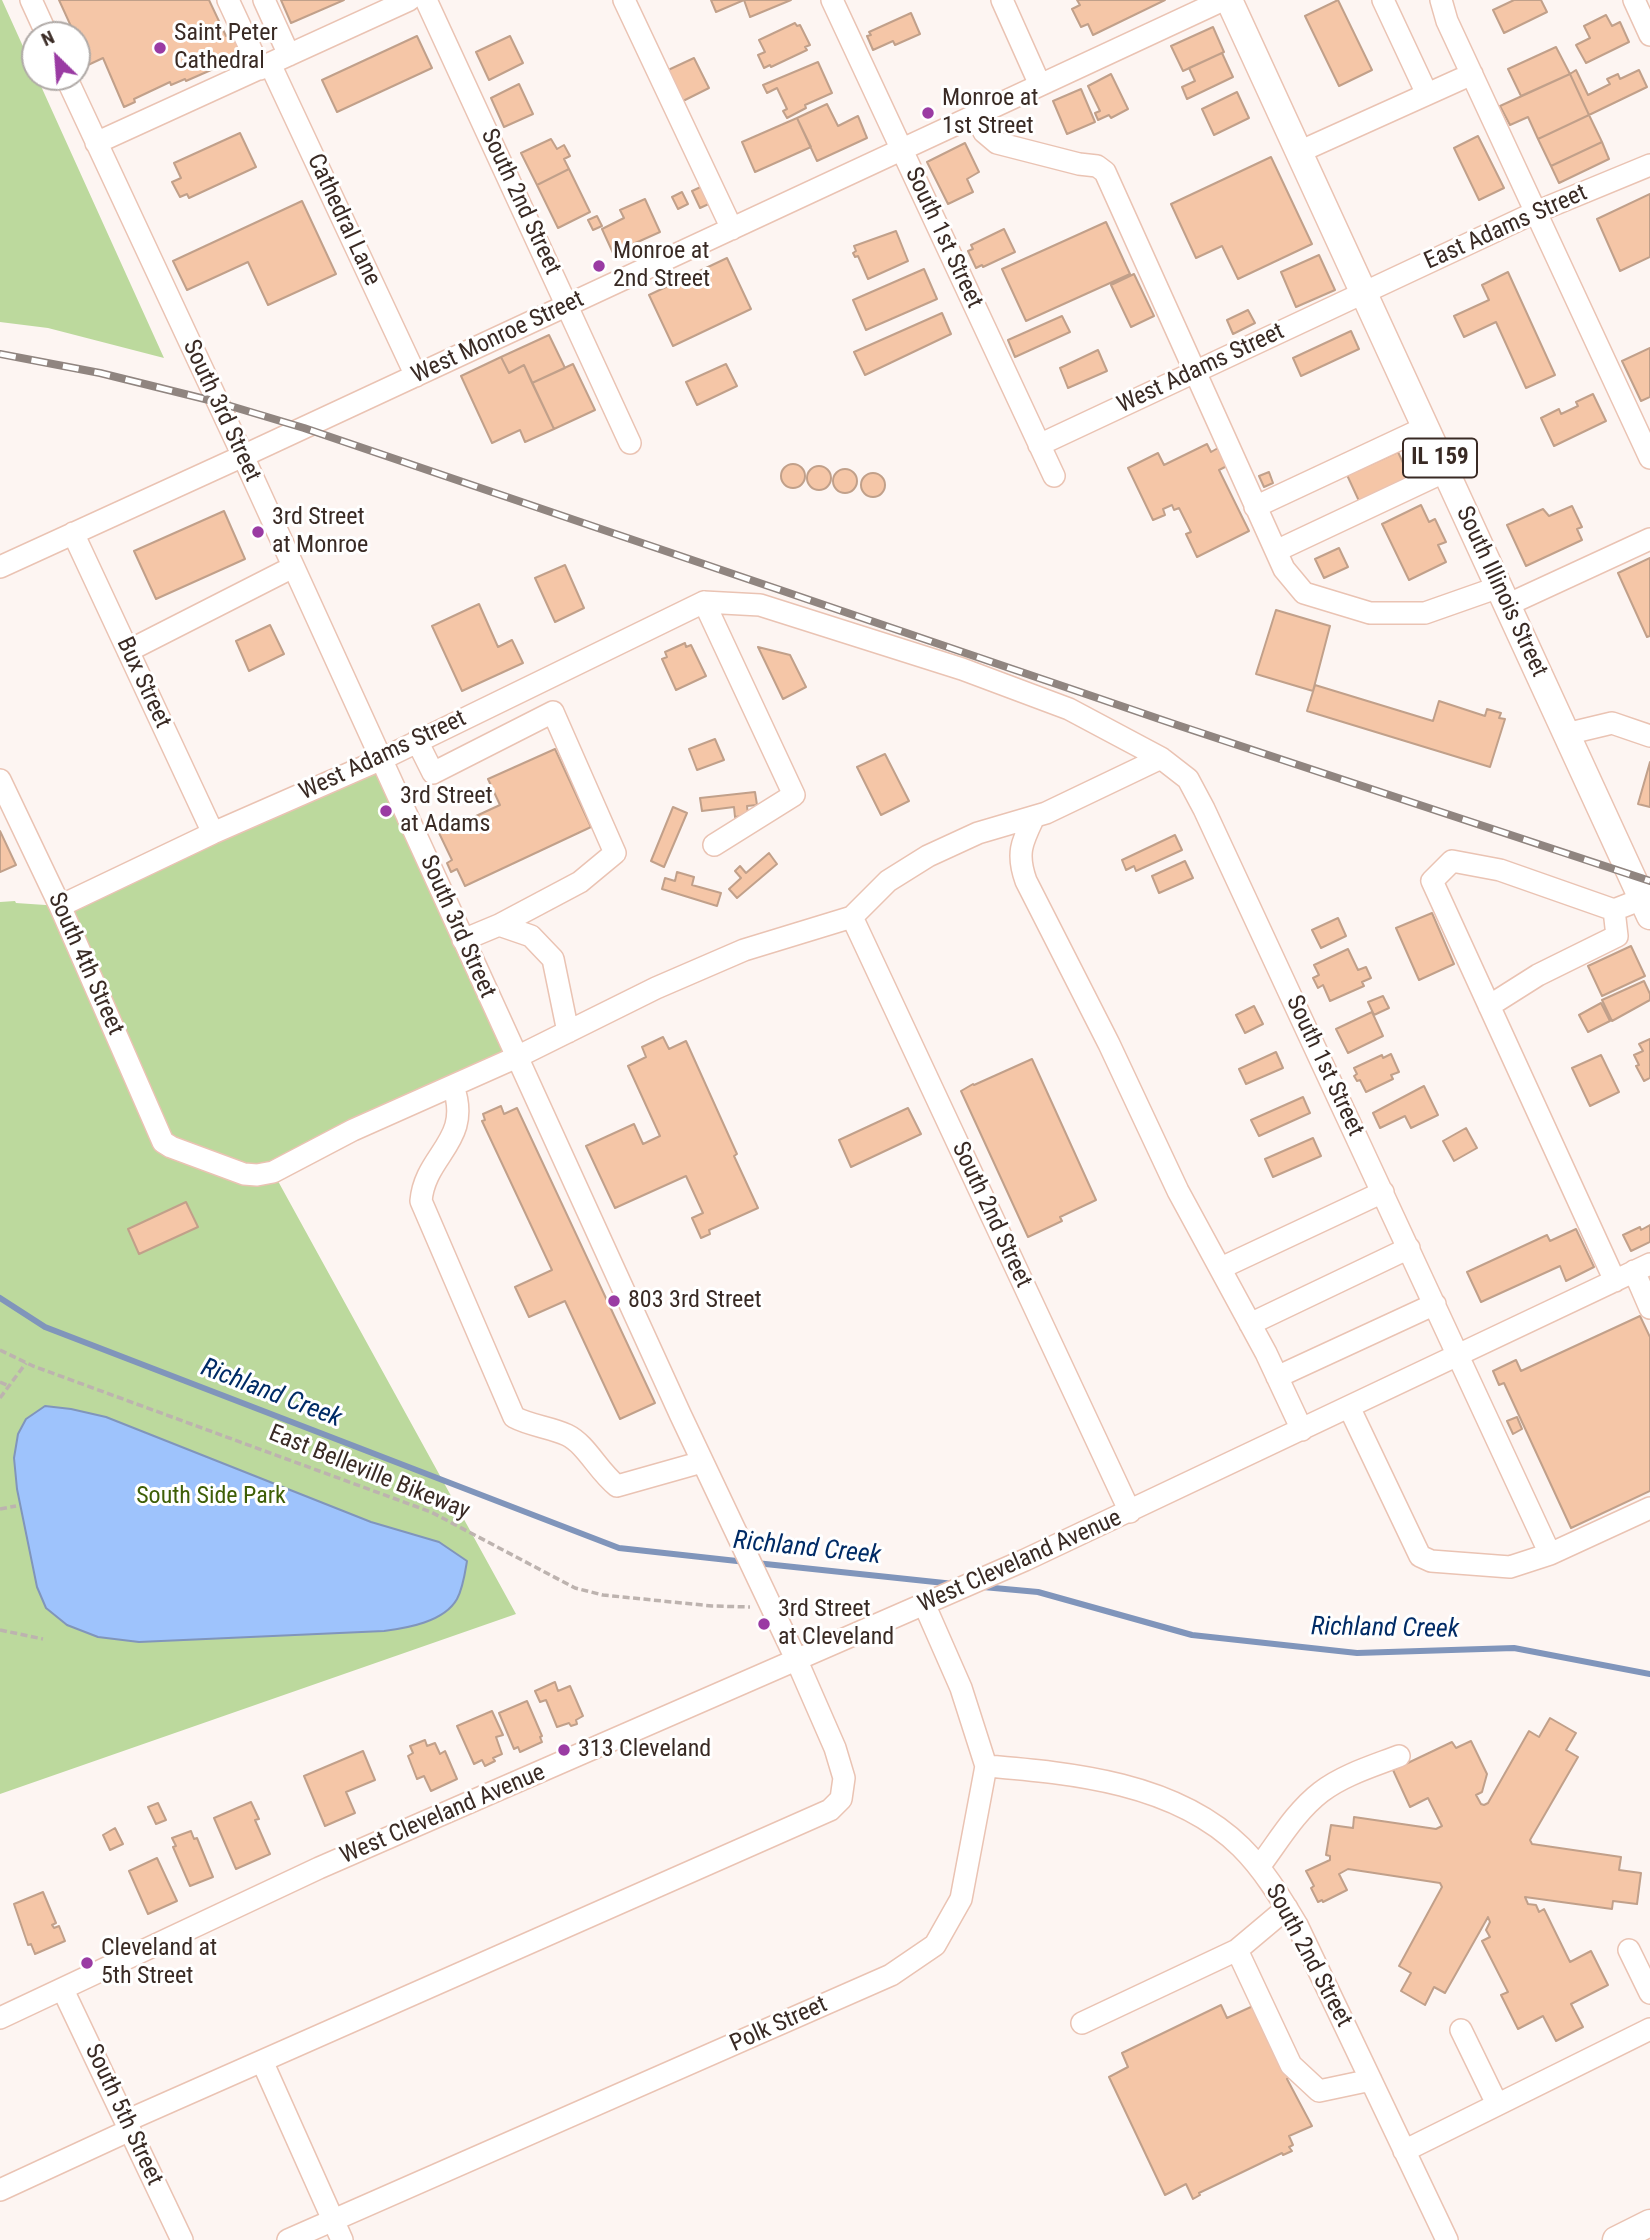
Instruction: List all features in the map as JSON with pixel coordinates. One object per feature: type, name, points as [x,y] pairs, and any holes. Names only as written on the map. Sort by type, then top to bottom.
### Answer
[{"type":"main road","name":"South Illinois Street","points":[[1229,0],[1646,907]]},
{"type":"main road","points":[[1615,2240],[1650,2223]]},
{"type":"street","points":[[31,0],[41,21]]},
{"type":"street","points":[[228,0],[273,62]]},
{"type":"street","points":[[264,0],[273,62]]},
{"type":"street","points":[[96,143],[409,0]]},
{"type":"street","name":"South 2nd Street","points":[[426,0],[630,443]]},
{"type":"street","points":[[624,0],[732,229]]},
{"type":"street","name":"South 1st Street","points":[[832,0],[1054,476]]},
{"type":"street","points":[[1002,0],[1040,85]]},
{"type":"street","name":"West Monroe Street","points":[[0,567],[1223,0]]},
{"type":"street","points":[[1384,0],[1427,94]]},
{"type":"street","points":[[1441,0],[1447,21],[1650,458]]},
{"type":"street","points":[[1634,0],[1650,35]]},
{"type":"street","name":"Cathedral Lane","points":[[273,62],[416,376]]},
{"type":"street","points":[[1299,152],[1472,74]]},
{"type":"street","name":"South 3rd Street","points":[[0,2190],[262,2061],[830,1810],[841,1799],[844,1778],[835,1748],[797,1661],[702,1462],[243,456],[72,91]]},
{"type":"street","points":[[975,115],[984,132],[997,143],[1097,166],[1105,172],[1284,569],[1304,593],[1370,613],[1424,613],[1503,596],[1650,539]]},
{"type":"street","name":"East Adams Street","points":[[1364,293],[1536,212],[1650,165]]},
{"type":"street","name":"West Adams Street","points":[[1039,445],[1364,293]]},
{"type":"street","points":[[1255,507],[1426,427]]},
{"type":"street","points":[[1276,551],[1446,471]]},
{"type":"street","name":"Bux Street","points":[[73,533],[213,833]]},
{"type":"street","points":[[128,651],[293,567]]},
{"type":"street","points":[[714,845],[794,795],[704,602],[760,605],[962,668],[1069,709],[1161,758]]},
{"type":"street","name":"West Adams Street","points":[[60,906],[213,833],[382,759],[704,602]]},
{"type":"street","points":[[417,741],[433,773],[553,712],[615,853],[580,882],[499,925],[463,940]]},
{"type":"street","points":[[1566,734],[1612,723],[1650,736]]},
{"type":"street","points":[[702,1462],[617,1486],[604,1476],[580,1444],[567,1435],[514,1417],[421,1201],[422,1188],[456,1128],[459,1103],[453,1086],[517,1058],[656,988],[744,950],[852,917],[888,881],[928,856],[978,833],[1034,817],[1161,758]]},
{"type":"street","name":"South 1st Street","points":[[1161,758],[1188,779],[1459,1354],[1550,1554]]},
{"type":"street","name":"South 4th Street","points":[[0,780],[60,906],[163,1142],[244,1174],[273,1172],[353,1130],[453,1086]]},
{"type":"street","points":[[1034,817],[1022,842],[1020,857],[1026,881],[1109,1044],[1178,1191],[1221,1268],[1302,1430]]},
{"type":"street","points":[[1646,907],[1614,910],[1500,870],[1452,861],[1432,881],[1489,1006],[1650,1308]]},
{"type":"street","points":[[1489,1006],[1538,975],[1617,936],[1614,910]]},
{"type":"street","name":"South 2nd Street","points":[[852,917],[1130,1512]]},
{"type":"street","points":[[499,925],[531,936],[553,959],[568,1032]]},
{"type":"street","points":[[1221,1268],[1383,1192]]},
{"type":"street","points":[[1250,1324],[1409,1248]]},
{"type":"street","name":"West Cleveland Avenue","points":[[0,2018],[319,1868],[929,1604],[1130,1512],[1633,1272]]},
{"type":"street","points":[[1277,1377],[1435,1304]]},
{"type":"street","points":[[1349,1407],[1420,1556],[1431,1561],[1510,1567],[1550,1554],[1650,1508]]},
{"type":"street","name":"Polk Street","points":[[288,2240],[338,2230],[879,1981],[935,1945],[961,1899],[986,1766],[961,1688],[929,1604]]},
{"type":"street","points":[[1259,1867],[1296,1817],[1320,1793],[1340,1780],[1399,1756]]},
{"type":"street","name":"South 2nd Street","points":[[986,1766],[1034,1770],[1122,1785],[1187,1808],[1239,1846],[1270,1880],[1297,1925],[1447,2240]]},
{"type":"street","points":[[1082,2023],[1237,1950],[1287,1909]]},
{"type":"street","points":[[1237,1950],[1291,2065],[1319,2091],[1371,2080]]},
{"type":"street","points":[[1629,1950],[1650,1993]]},
{"type":"street","name":"South 5th Street","points":[[64,1990],[182,2240]]},
{"type":"street","points":[[1404,2151],[1650,2029]]},
{"type":"street","points":[[1461,2030],[1497,2104]]},
{"type":"street","points":[[262,2061],[338,2230]]},
{"type":"path","name":"East Belleville Bikeway","points":[[0,1350],[26,1363],[430,1512],[575,1588],[603,1595],[722,1607],[748,1608],[766,1598]]},
{"type":"path","points":[[0,1398],[26,1363]]},
{"type":"path","points":[[0,1382],[9,1386]]},
{"type":"path","points":[[0,1509],[16,1506]]},
{"type":"path","points":[[0,1630],[43,1639]]},
{"type":"green space","points":[[2,0],[21,42],[21,91],[43,91],[164,358],[48,328],[0,322]]},
{"type":"green space","name":"South Side Park","points":[[374,762],[517,1057],[273,1172],[516,1614],[0,1794],[0,902],[60,906]]},
{"type":"water","points":[[45,1406],[106,1417],[371,1522],[439,1542],[467,1561],[459,1595],[451,1607],[434,1618],[414,1626],[384,1631],[139,1642],[98,1637],[67,1625],[46,1608],[37,1587],[17,1489],[14,1458],[18,1434],[26,1419]]},
{"type":"building","name":"Saint Peter Cathedral","points":[[59,0],[209,0],[226,36],[230,34],[235,38],[243,56],[186,81],[185,79],[171,85],[170,82],[134,99],[135,102],[124,107],[103,58],[91,64],[91,21],[69,21]]},
{"type":"building","points":[[281,0],[344,0],[291,23]]},
{"type":"building","points":[[711,0],[744,0],[716,12]]},
{"type":"building","points":[[744,0],[791,0],[750,17]]},
{"type":"building","points":[[1077,0],[1165,0],[1093,35],[1088,24],[1081,27],[1072,9],[1080,5]]},
{"type":"building","points":[[1338,0],[1372,70],[1339,86],[1305,16]]},
{"type":"building","points":[[1514,0],[1541,0],[1547,12],[1504,33],[1493,10]]},
{"type":"building","points":[[911,13],[920,34],[895,45],[893,41],[873,50],[867,36],[871,35],[869,32]]},
{"type":"building","points":[[1606,15],[1612,26],[1620,22],[1629,42],[1586,63],[1576,45],[1590,38],[1584,26]]},
{"type":"building","points":[[795,23],[800,25],[810,45],[805,47],[807,50],[764,68],[758,55],[765,52],[759,40]]},
{"type":"building","points":[[1213,27],[1224,52],[1183,71],[1171,46]]},
{"type":"building","points":[[417,36],[432,68],[337,112],[322,80]]},
{"type":"building","points":[[510,36],[523,63],[489,80],[476,52]]},
{"type":"building","points":[[1556,47],[1570,74],[1521,96],[1508,69]]},
{"type":"building","points":[[1222,53],[1233,77],[1187,99],[1182,87],[1195,81],[1189,68]]},
{"type":"building","points":[[694,58],[709,88],[681,102],[666,71]]},
{"type":"building","points":[[818,62],[832,93],[805,105],[806,108],[787,118],[783,111],[787,109],[777,88],[767,93],[763,85]]},
{"type":"building","points":[[1576,70],[1588,95],[1610,84],[1607,79],[1618,74],[1620,79],[1639,70],[1647,87],[1589,115],[1570,74]]},
{"type":"building","points":[[1111,74],[1128,109],[1111,118],[1109,115],[1098,120],[1095,113],[1100,111],[1088,86]]},
{"type":"building","points":[[1570,74],[1589,115],[1538,139],[1528,117],[1510,125],[1500,106]]},
{"type":"building","points":[[519,84],[533,114],[504,127],[491,98]]},
{"type":"building","points":[[1081,89],[1095,122],[1067,134],[1053,101]]},
{"type":"building","points":[[1237,92],[1249,118],[1214,135],[1202,109]]},
{"type":"building","points":[[827,104],[838,126],[858,116],[867,138],[817,161],[797,118]]},
{"type":"building","points":[[1589,115],[1602,142],[1551,166],[1538,139]]},
{"type":"building","points":[[797,118],[811,147],[755,172],[742,142]]},
{"type":"building","points":[[240,133],[256,167],[189,198],[187,194],[180,197],[172,182],[181,178],[174,163]]},
{"type":"building","points":[[1478,136],[1504,188],[1479,200],[1454,148]]},
{"type":"building","points":[[551,139],[557,149],[564,145],[570,156],[564,159],[569,169],[537,185],[521,153]]},
{"type":"building","points":[[1602,142],[1609,159],[1559,183],[1551,166]]},
{"type":"building","points":[[965,143],[979,172],[967,179],[973,192],[948,204],[927,162]]},
{"type":"building","points":[[1271,157],[1312,244],[1238,279],[1222,246],[1196,258],[1171,204]]},
{"type":"building","points":[[569,169],[590,212],[558,228],[537,185]]},
{"type":"building","points":[[705,185],[713,202],[700,208],[692,191]]},
{"type":"building","points":[[682,192],[688,204],[678,209],[672,197]]},
{"type":"building","points":[[1650,194],[1650,257],[1620,271],[1597,219]]},
{"type":"building","points":[[645,199],[660,232],[613,253],[602,229],[624,218],[620,210]]},
{"type":"building","points":[[302,201],[336,274],[268,305],[248,262],[187,290],[173,261]]},
{"type":"building","points":[[597,216],[602,226],[593,230],[588,220]]},
{"type":"building","points":[[1106,222],[1130,274],[1026,321],[1002,269]]},
{"type":"building","points":[[1004,229],[1015,252],[976,268],[968,251],[973,249],[971,245]]},
{"type":"building","points":[[896,231],[908,261],[868,279],[858,256],[855,257],[853,253],[856,251],[854,246]]},
{"type":"building","points":[[1319,255],[1335,290],[1296,307],[1281,272]]},
{"type":"building","points":[[727,258],[751,309],[673,346],[649,295]]},
{"type":"building","points":[[924,269],[937,299],[866,330],[853,300]]},
{"type":"building","points":[[1508,272],[1555,375],[1526,388],[1496,322],[1464,337],[1454,316],[1489,300],[1482,285]]},
{"type":"building","points":[[1134,274],[1154,316],[1131,327],[1111,285]]},
{"type":"building","points":[[1248,310],[1255,323],[1233,334],[1227,320]]},
{"type":"building","points":[[942,313],[951,334],[865,375],[854,352]]},
{"type":"building","points":[[1062,316],[1070,332],[1015,357],[1008,340]]},
{"type":"building","points":[[1351,331],[1359,349],[1301,376],[1293,358]]},
{"type":"building","points":[[549,335],[565,368],[532,383],[524,365],[509,373],[501,357]]},
{"type":"building","points":[[1650,348],[1650,397],[1641,401],[1622,361]]},
{"type":"building","points":[[1098,350],[1107,371],[1068,388],[1060,368]]},
{"type":"building","points":[[501,357],[509,373],[524,365],[554,429],[525,442],[520,430],[492,443],[461,376]]},
{"type":"building","points":[[573,364],[595,410],[554,429],[532,383]]},
{"type":"building","points":[[726,364],[737,386],[697,405],[686,382]]},
{"type":"building","points":[[1593,394],[1606,421],[1554,446],[1541,418],[1559,409],[1561,414],[1578,406],[1576,402]]},
{"type":"building","points":[[1207,444],[1211,452],[1218,448],[1227,466],[1219,470],[1249,531],[1197,557],[1186,534],[1191,532],[1179,508],[1174,510],[1172,505],[1163,509],[1165,515],[1153,520],[1128,468],[1158,453],[1164,465]]},
{"type":"building","points":[[1398,452],[1410,478],[1359,501],[1347,475]]},
{"type":"building","points":[[793,464],[802,467],[805,476],[802,485],[793,488],[784,485],[781,476],[784,467]]},
{"type":"building","points":[[819,466],[828,469],[831,478],[828,487],[819,490],[810,487],[807,478],[810,469]]},
{"type":"building","points":[[845,469],[854,472],[857,481],[854,490],[845,493],[836,490],[833,481],[836,472]]},
{"type":"building","points":[[1269,472],[1273,483],[1264,487],[1259,476]]},
{"type":"building","points":[[873,473],[882,476],[885,485],[882,494],[873,497],[864,494],[861,485],[864,476]]},
{"type":"building","points":[[1421,505],[1429,522],[1435,519],[1446,542],[1438,545],[1446,562],[1409,580],[1382,524]]},
{"type":"building","points":[[1572,506],[1582,527],[1577,529],[1582,540],[1526,566],[1507,525],[1543,509],[1549,516]]},
{"type":"building","points":[[224,511],[245,559],[156,599],[134,551]]},
{"type":"building","points":[[1339,548],[1348,567],[1324,578],[1315,559]]},
{"type":"building","points":[[1650,558],[1650,636],[1647,637],[1618,573]]},
{"type":"building","points":[[565,565],[584,608],[555,622],[535,578]]},
{"type":"building","points":[[479,604],[498,647],[512,640],[523,663],[462,691],[432,626]]},
{"type":"building","points":[[1276,610],[1330,626],[1313,691],[1256,674]]},
{"type":"building","points":[[270,625],[284,654],[249,671],[236,641]]},
{"type":"building","points":[[685,643],[686,647],[691,645],[706,676],[676,690],[662,659],[667,657],[665,652]]},
{"type":"building","points":[[758,647],[790,655],[806,687],[783,699]]},
{"type":"building","points":[[1315,685],[1433,721],[1439,701],[1485,716],[1487,709],[1501,713],[1499,718],[1505,719],[1490,767],[1307,711]]},
{"type":"building","points":[[715,739],[724,760],[697,770],[689,749]]},
{"type":"building","points":[[555,749],[591,827],[465,886],[457,869],[451,872],[447,863],[452,860],[439,833],[500,805],[488,779]]},
{"type":"building","points":[[885,754],[909,801],[881,815],[857,767]]},
{"type":"building","points":[[1650,762],[1650,807],[1638,804]]},
{"type":"building","points":[[755,792],[757,805],[747,806],[748,815],[735,817],[734,807],[702,811],[700,798]]},
{"type":"building","points":[[673,807],[687,813],[664,867],[651,861]]},
{"type":"building","points":[[0,831],[16,865],[0,872]]},
{"type":"building","points":[[1175,835],[1182,850],[1136,871],[1134,866],[1126,870],[1122,860]]},
{"type":"building","points":[[769,853],[777,864],[737,898],[729,889],[741,878],[735,871],[740,866],[746,873]]},
{"type":"building","points":[[1185,861],[1193,878],[1159,893],[1152,876]]},
{"type":"building","points":[[677,872],[694,877],[692,885],[721,893],[717,906],[662,889],[665,878],[675,881]]},
{"type":"building","points":[[1432,913],[1454,964],[1419,980],[1396,928]]},
{"type":"building","points":[[1338,918],[1346,936],[1321,948],[1312,930]]},
{"type":"building","points":[[1631,946],[1645,976],[1602,996],[1588,966]]},
{"type":"building","points":[[1348,949],[1358,970],[1366,967],[1371,978],[1362,982],[1364,986],[1330,1001],[1323,985],[1318,988],[1313,978],[1319,975],[1314,965]]},
{"type":"building","points":[[1644,981],[1650,1000],[1612,1021],[1602,1000]]},
{"type":"building","points":[[1383,996],[1389,1008],[1374,1015],[1368,1002]]},
{"type":"building","points":[[1601,1003],[1610,1021],[1588,1032],[1579,1015]]},
{"type":"building","points":[[1254,1006],[1263,1024],[1245,1033],[1236,1015]]},
{"type":"building","points":[[1372,1012],[1383,1036],[1348,1053],[1336,1029]]},
{"type":"building","points":[[663,1037],[669,1049],[686,1041],[758,1208],[709,1230],[710,1234],[701,1238],[692,1218],[703,1213],[686,1176],[615,1208],[586,1146],[634,1124],[643,1144],[660,1136],[628,1066],[646,1057],[642,1047]]},
{"type":"building","points":[[1650,1039],[1650,1078],[1644,1081],[1634,1055],[1643,1051],[1639,1044]]},
{"type":"building","points":[[1276,1052],[1283,1068],[1246,1084],[1239,1069]]},
{"type":"building","points":[[1391,1054],[1399,1072],[1391,1075],[1393,1079],[1366,1092],[1360,1080],[1357,1081],[1354,1076],[1357,1074],[1354,1068],[1382,1055],[1383,1058]]},
{"type":"building","points":[[1601,1055],[1619,1092],[1590,1106],[1572,1068]]},
{"type":"building","points":[[1032,1059],[1096,1200],[1060,1217],[1062,1221],[1028,1237],[961,1091]]},
{"type":"building","points":[[1424,1086],[1438,1115],[1411,1128],[1405,1116],[1380,1128],[1373,1113]]},
{"type":"building","points":[[1303,1097],[1310,1113],[1259,1136],[1251,1120]]},
{"type":"building","points":[[501,1106],[504,1114],[517,1108],[655,1403],[620,1419],[565,1301],[529,1317],[515,1287],[552,1270],[482,1121],[485,1120],[483,1114]]},
{"type":"building","points":[[908,1108],[921,1134],[851,1167],[839,1140]]},
{"type":"building","points":[[1466,1128],[1477,1148],[1454,1161],[1443,1141]]},
{"type":"building","points":[[1313,1138],[1321,1156],[1273,1177],[1265,1159]]},
{"type":"building","points":[[186,1202],[198,1227],[139,1254],[128,1229]]},
{"type":"building","points":[[1650,1225],[1650,1242],[1631,1251],[1623,1235]]},
{"type":"building","points":[[1576,1229],[1594,1267],[1566,1281],[1560,1266],[1481,1302],[1467,1272],[1547,1235],[1550,1241]]},
{"type":"building","points":[[1640,1316],[1650,1337],[1650,1491],[1571,1528],[1504,1383],[1499,1385],[1493,1371],[1516,1360],[1521,1371]]},
{"type":"building","points":[[1517,1417],[1522,1429],[1513,1434],[1507,1421]]},
{"type":"building","points":[[555,1682],[558,1691],[570,1686],[583,1716],[576,1720],[577,1724],[571,1726],[569,1723],[557,1727],[546,1700],[540,1702],[535,1691]]},
{"type":"building","points":[[527,1701],[542,1742],[520,1752],[518,1747],[514,1749],[499,1713]]},
{"type":"building","points":[[492,1711],[503,1735],[496,1737],[502,1754],[485,1766],[482,1760],[474,1764],[457,1726]]},
{"type":"building","points":[[1550,1718],[1576,1733],[1566,1750],[1578,1757],[1530,1840],[1532,1844],[1621,1857],[1619,1870],[1641,1873],[1637,1904],[1613,1901],[1612,1909],[1525,1897],[1528,1904],[1536,1905],[1539,1912],[1544,1909],[1570,1962],[1591,1951],[1608,1985],[1571,2004],[1583,2027],[1556,2041],[1543,2016],[1518,2029],[1501,1995],[1508,1992],[1482,1941],[1490,1937],[1486,1930],[1490,1922],[1488,1917],[1445,1993],[1434,1987],[1425,2005],[1401,1991],[1411,1973],[1399,1966],[1442,1887],[1440,1883],[1348,1869],[1339,1874],[1347,1890],[1318,1902],[1306,1871],[1330,1860],[1330,1856],[1326,1855],[1331,1825],[1353,1828],[1354,1817],[1436,1829],[1442,1826],[1428,1798],[1410,1807],[1393,1770],[1452,1742],[1456,1748],[1471,1741],[1487,1774],[1482,1792],[1476,1795],[1484,1805],[1488,1803],[1529,1731],[1539,1737]]},
{"type":"building","points":[[425,1740],[427,1746],[435,1743],[440,1754],[445,1751],[457,1779],[431,1791],[424,1776],[417,1779],[408,1756],[413,1753],[410,1746]]},
{"type":"building","points":[[363,1751],[375,1780],[346,1792],[355,1813],[325,1826],[304,1776]]},
{"type":"building","points":[[251,1802],[259,1819],[255,1820],[270,1854],[236,1869],[214,1818]]},
{"type":"building","points":[[158,1803],[166,1820],[156,1824],[148,1807]]},
{"type":"building","points":[[115,1828],[123,1844],[110,1850],[103,1835]]},
{"type":"building","points":[[191,1831],[194,1839],[197,1838],[213,1877],[190,1886],[173,1847],[176,1846],[172,1838]]},
{"type":"building","points":[[157,1858],[177,1901],[148,1914],[129,1871]]},
{"type":"building","points":[[43,1892],[56,1923],[52,1925],[54,1928],[59,1926],[65,1941],[35,1954],[31,1944],[28,1945],[14,1904]]},
{"type":"building","points":[[1221,2005],[1227,2018],[1253,2006],[1293,2076],[1287,2079],[1312,2126],[1289,2136],[1293,2145],[1289,2147],[1292,2151],[1283,2155],[1282,2153],[1199,2193],[1200,2195],[1193,2199],[1186,2184],[1165,2195],[1109,2077],[1128,2067],[1122,2053]]},
{"type":"waterway","name":"Richland Creek","points":[[0,1298],[45,1327],[619,1548],[746,1562]]},
{"type":"waterway","name":"Richland Creek","points":[[756,1563],[954,1584]]},
{"type":"waterway","name":"Richland Creek","points":[[983,1587],[1038,1592],[1192,1635],[1357,1653],[1514,1648],[1650,1674]]},
{"type":"railway","points":[[0,354],[100,373],[217,402],[304,428],[1177,725],[1650,881]]},
{"type":"place","name":"Saint Peter Cathedral","points":[[160,48]]},
{"type":"place","name":"Monroe at 1st Street","points":[[928,113]]},
{"type":"place","name":"Monroe at 2nd Street","points":[[599,266]]},
{"type":"place","name":"3rd Street at Monroe","points":[[258,532]]},
{"type":"place","name":"3rd Street at Adams","points":[[386,811]]},
{"type":"place","name":"803 3rd Street","points":[[614,1301]]},
{"type":"place","name":"3rd Street at Cleveland","points":[[764,1624]]},
{"type":"place","name":"313 Cleveland","points":[[564,1750]]},
{"type":"place","name":"Cleveland at 5th Street","points":[[87,1963]]}]
